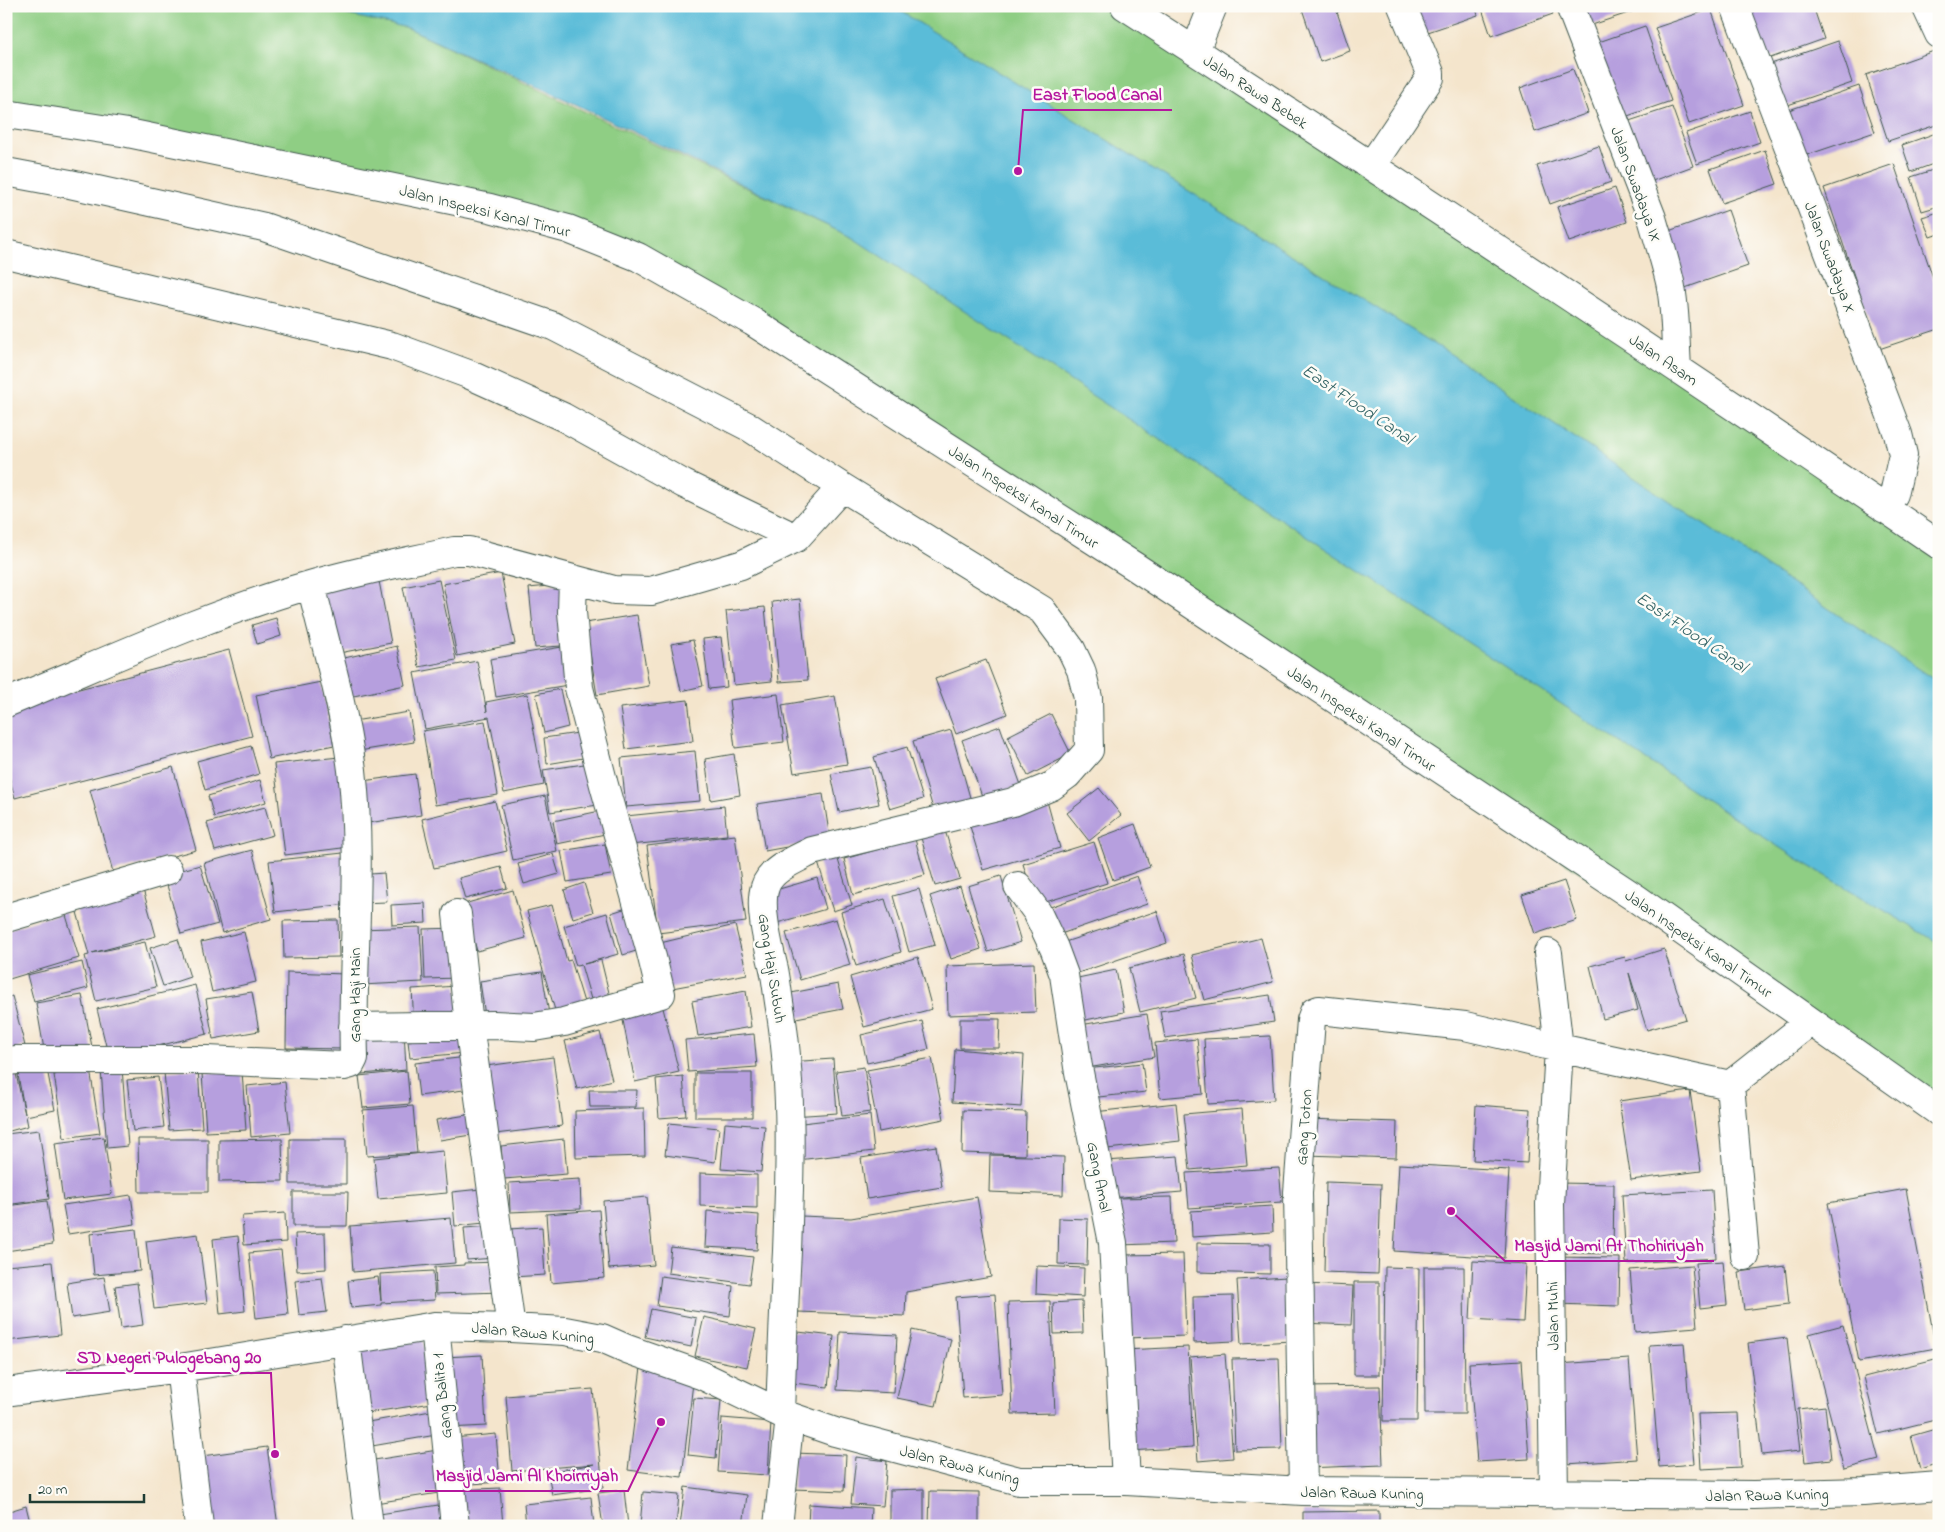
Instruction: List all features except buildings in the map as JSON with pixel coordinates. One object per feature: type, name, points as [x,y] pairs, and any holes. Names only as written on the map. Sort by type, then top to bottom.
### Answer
[{"type":"street","name":"Jalan Rawa Bebek","points":[[1125,6],[1379,171]]},
{"type":"street","points":[[1195,51],[1213,6]]},
{"type":"street","points":[[1379,171],[1430,78],[1430,72],[1402,6]]},
{"type":"street","name":"Jalan Swadaya IX","points":[[1570,6],[1652,218],[1663,252],[1674,309],[1677,368]]},
{"type":"street","name":"Jalan Swadaya X","points":[[1735,6],[1898,434],[1903,455],[1894,494],[1885,509]]},
{"type":"street","points":[[1926,6],[1939,34]]},
{"type":"street","name":"Jalan Inspeksi Kanal Timur","points":[[6,114],[128,133],[490,208],[568,228],[638,257],[753,322],[1093,540],[1637,899],[1939,1112]]},
{"type":"street","name":"Jalan Asam","points":[[1379,171],[1677,368],[1939,546]]},
{"type":"street","points":[[6,172],[70,184],[264,227],[553,326],[748,427],[842,487],[796,538],[741,565],[651,591],[614,590],[469,551],[454,551],[310,585],[232,610],[99,663],[6,703]]},
{"type":"street","points":[[6,254],[392,346],[468,374],[563,417],[684,484],[796,538]]},
{"type":"street","name":"Gang Haji Subuh","points":[[778,1526],[785,1415],[790,1183],[789,1118],[786,1051],[774,969],[766,940],[765,886],[772,876],[784,866],[812,851],[1014,802],[1052,786],[1067,775],[1089,750],[1088,698],[1081,670],[1071,649],[1042,610],[842,487]]},
{"type":"street","points":[[353,1028],[469,1025],[534,1027],[564,1022],[661,994],[579,688],[572,612],[573,579]]},
{"type":"street","name":"Gang Haji Main","points":[[6,1061],[207,1060],[344,1066],[351,1064],[354,1058],[355,857],[352,770],[340,704],[310,585]]},
{"type":"street","points":[[6,918],[168,870]]},
{"type":"street","name":"Gang Amal","points":[[1018,886],[1037,912],[1064,975],[1078,1067],[1112,1243],[1126,1481]]},
{"type":"street","points":[[457,914],[469,1025],[511,1328]]},
{"type":"street","name":"Jalan Muhi","points":[[1548,953],[1559,1048],[1550,1204],[1554,1494]]},
{"type":"street","name":"Gang Toton","points":[[1303,1491],[1298,1192],[1310,1020],[1314,1012],[1319,1010],[1336,1011],[1465,1026],[1559,1048]]},
{"type":"street","points":[[1730,1085],[1810,1022]]},
{"type":"street","points":[[1559,1048],[1730,1085]]},
{"type":"street","points":[[1730,1085],[1745,1256]]},
{"type":"street","name":"Jalan Rawa Kuning","points":[[6,1392],[180,1368],[434,1326],[511,1328],[565,1331],[602,1338],[627,1350],[701,1375],[785,1415],[835,1432],[1019,1482],[1126,1481],[1303,1491],[1754,1495],[1863,1492],[1939,1486]]},
{"type":"street","name":"Gang Balita 1","points":[[434,1326],[455,1526]]},
{"type":"street","points":[[346,1340],[368,1526]]},
{"type":"street","points":[[180,1368],[199,1526]]},
{"type":"green space","points":[[6,6],[308,6],[408,28],[853,238],[1788,853],[1939,943],[1939,1109],[703,294],[568,229],[6,121]]},
{"type":"green space","points":[[892,6],[1124,6],[1939,545],[1939,683],[1452,355]]},
{"type":"water","points":[[308,6],[892,6],[1452,355],[1939,683],[1939,943],[1788,853],[853,238],[573,103],[408,28]]},
{"type":"place","name":"East Flood Canal","points":[[1018,171]]},
{"type":"place","name":"Masjid Jami At Thohiriyah","points":[[1451,1211]]},
{"type":"place","name":"Masjid Jami Al Khoirriyah","points":[[661,1422]]},
{"type":"place","name":"SD Negeri Pulogebang 20","points":[[275,1454]]}]
